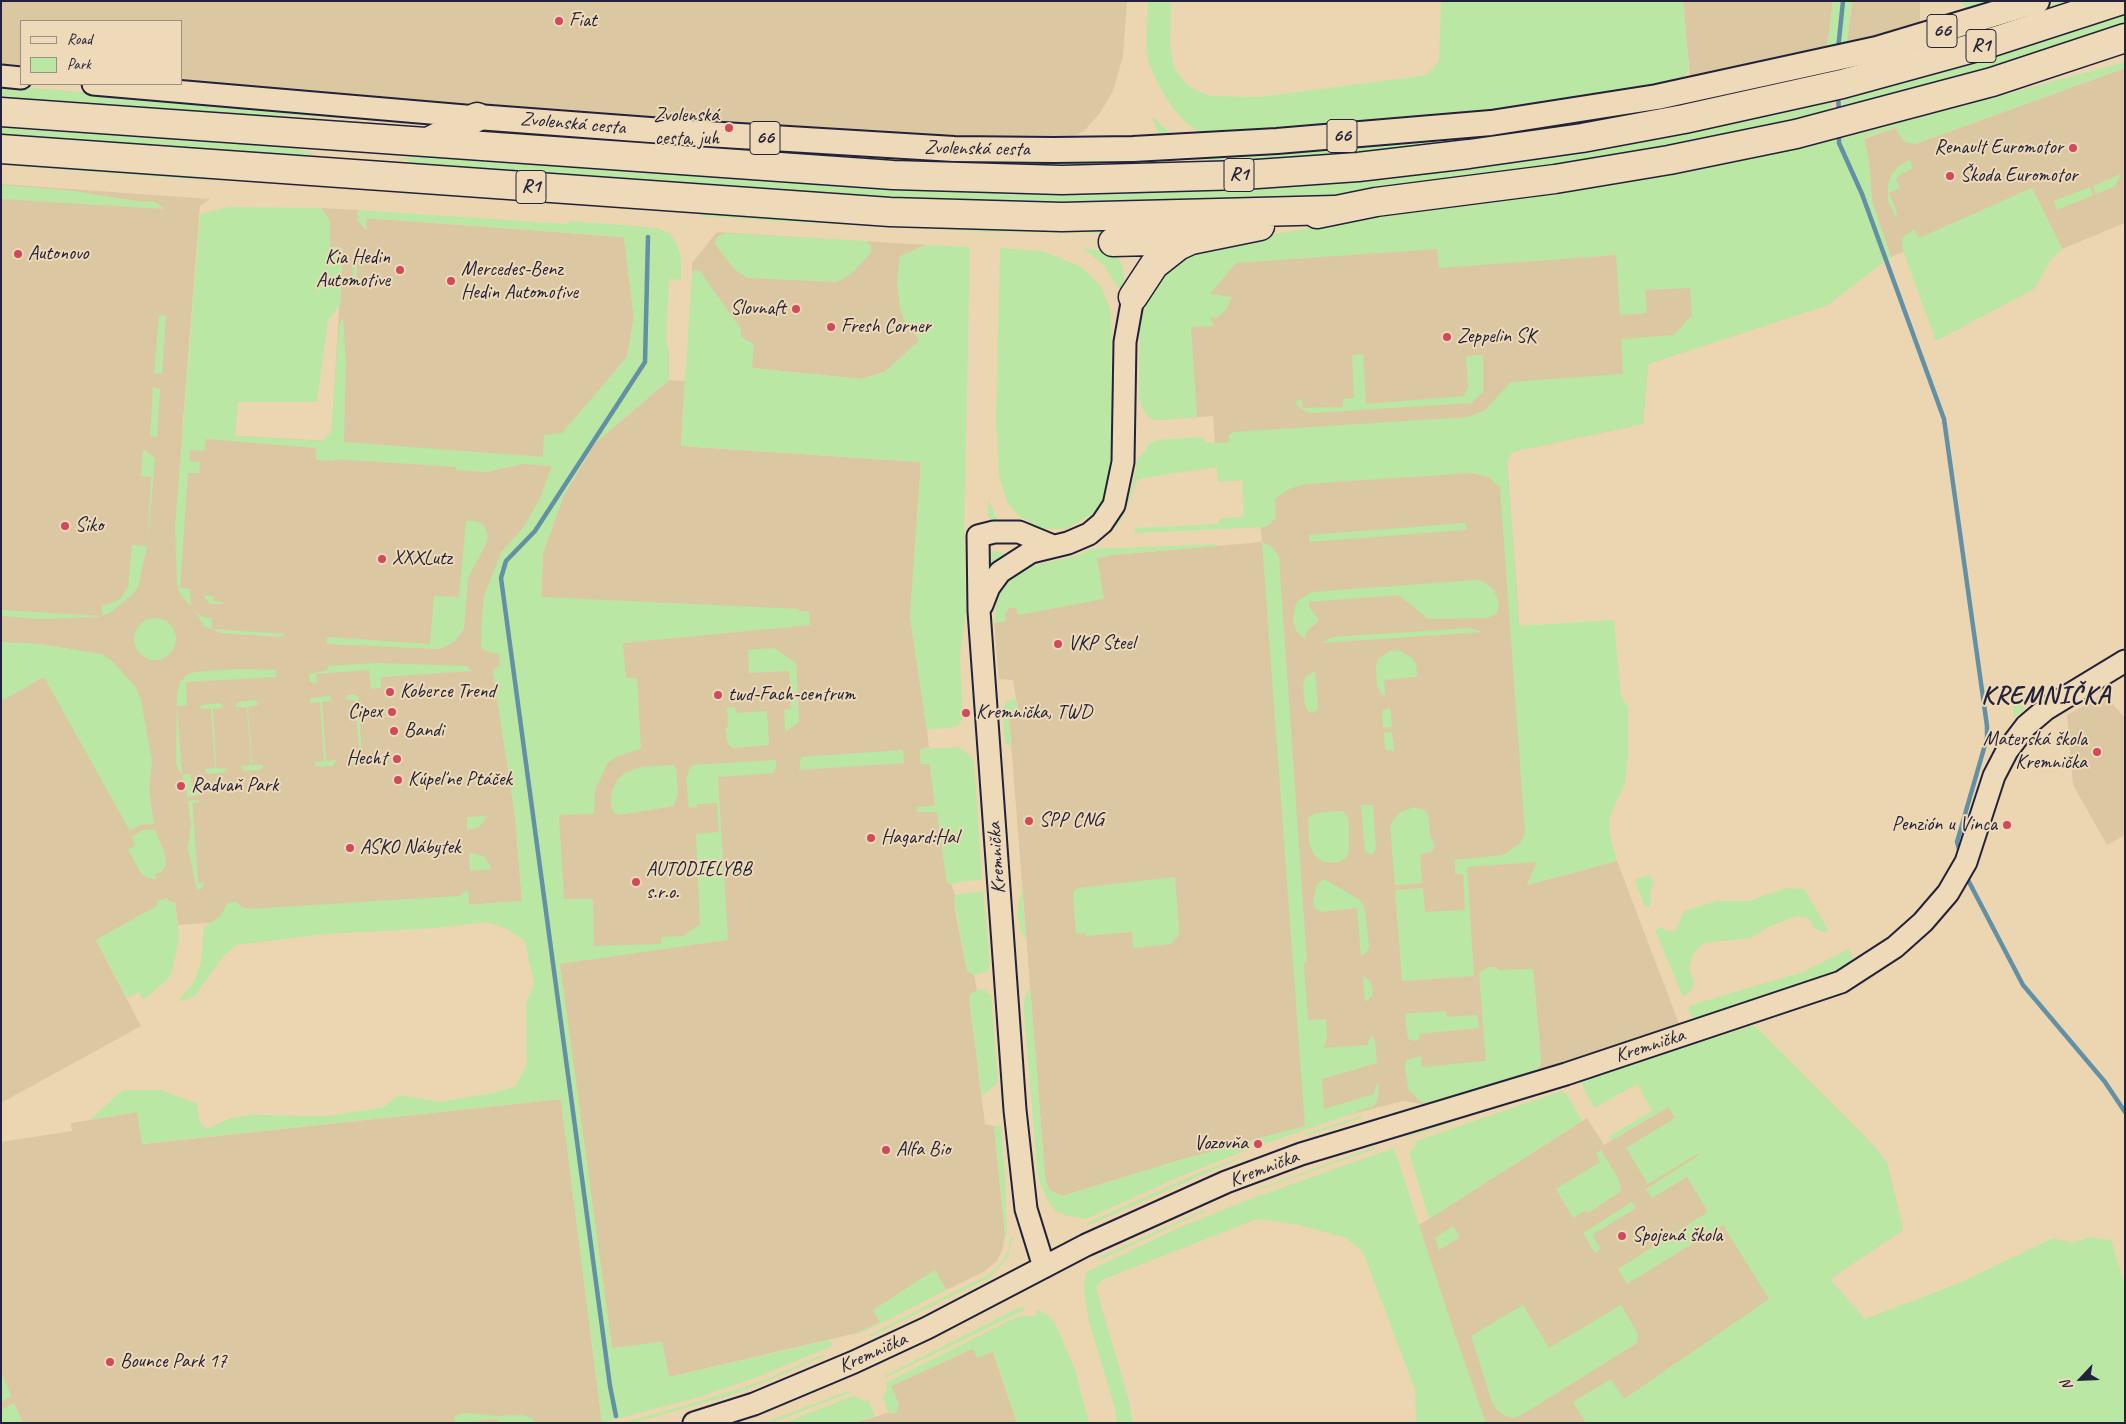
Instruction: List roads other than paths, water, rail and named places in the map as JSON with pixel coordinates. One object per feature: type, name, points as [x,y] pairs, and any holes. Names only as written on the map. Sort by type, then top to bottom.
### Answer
[{"type":"highway","name":"R1","points":[[1,112],[894,175],[1062,180],[1164,178],[1358,167],[1469,154],[1638,128],[1838,72],[1977,47],[2119,1]]},
{"type":"highway","name":"R1","points":[[1,149],[909,213],[1062,217],[1335,210],[1376,202],[1556,180],[1642,165],[1838,123],[1992,82],[2125,38]]},
{"type":"highway","points":[[2052,63],[2095,64]]},
{"type":"highway","points":[[428,142],[477,117]]},
{"type":"highway","points":[[1113,242],[1191,240],[1335,210]]},
{"type":"highway","points":[[1133,297],[1154,265],[1178,246],[1191,240]]},
{"type":"main road","name":"66","points":[[1838,72],[1938,32],[2036,1]]},
{"type":"main road","name":"Zvolenská cesta","points":[[104,85],[477,117],[889,146],[1054,150],[1277,141],[1491,123],[1657,97],[1838,72]]},
{"type":"main road","points":[[1,76],[20,78]]},
{"type":"main road","points":[[979,611],[989,587],[1000,572],[1031,552],[1068,543],[1089,534],[1102,523],[1114,505],[1123,462],[1125,342],[1133,297]]},
{"type":"main road","name":"Kremnička","points":[[1044,1267],[1026,1208],[1014,1110],[979,611],[978,536],[994,532],[1019,532],[1053,546]]},
{"type":"main road","name":"Kremnička","points":[[694,1423],[754,1404],[854,1362],[927,1328],[1128,1225],[1226,1182],[1301,1154],[1395,1124],[1566,1074],[1810,994],[1840,982],[1860,971],[1909,935],[1936,909],[1948,893],[1966,862],[1994,776],[2007,751],[2026,726],[2046,709],[2125,661]]},
{"type":"waterway","points":[[1838,50],[1843,1]]},
{"type":"waterway","points":[[1838,95],[1839,112]]},
{"type":"waterway","points":[[1839,133],[1839,143],[1862,194],[1944,419],[1987,726],[1987,738],[1957,842],[1959,849]]},
{"type":"waterway","points":[[616,1416],[610,1386],[501,578],[506,561],[535,531],[645,362],[648,237]]},
{"type":"waterway","points":[[1968,880],[2023,985],[2105,1082],[2125,1112]]},
{"type":"place","name":"Fiat","points":[[559,21]]},
{"type":"place","name":"Zvolenská cesta, juh","points":[[729,128]]},
{"type":"place","name":"Renault Euromotor","points":[[2073,148]]},
{"type":"place","name":"Škoda Euromotor","points":[[1950,176]]},
{"type":"place","name":"Autonovo","points":[[18,254]]},
{"type":"place","name":"Kia Hedin Automotive","points":[[400,270]]},
{"type":"place","name":"Mercedes-Benz Hedin Automotive","points":[[451,281]]},
{"type":"place","name":"Slovnaft","points":[[796,309]]},
{"type":"place","name":"Fresh Corner","points":[[831,327]]},
{"type":"place","name":"Zeppelin SK","points":[[1447,337]]},
{"type":"place","name":"Siko","points":[[65,526]]},
{"type":"place","name":"XXXLutz","points":[[382,559]]},
{"type":"place","name":"VKP Steel","points":[[1058,644]]},
{"type":"place","name":"Koberce Trend","points":[[390,692]]},
{"type":"place","name":"twd-Fach-centrum","points":[[718,695]]},
{"type":"place","name":"Cipex","points":[[392,712]]},
{"type":"place","name":"Kremnička, TWD","points":[[966,713]]},
{"type":"place","name":"Bandi","points":[[394,731]]},
{"type":"place","name":"Materská škola Kremnička","points":[[2097,752]]},
{"type":"place","name":"Hecht","points":[[397,759]]},
{"type":"place","name":"Kúpeľne Ptáček","points":[[398,780]]},
{"type":"place","name":"Radvaň Park","points":[[181,786]]},
{"type":"place","name":"SPP CNG","points":[[1029,821]]},
{"type":"place","name":"Penzión u Vinca","points":[[2007,825]]},
{"type":"place","name":"Hagard:Hal","points":[[871,838]]},
{"type":"place","name":"ASKO Nábytek","points":[[350,848]]},
{"type":"place","name":"AUTODIELYBB s.r.o.","points":[[636,882]]},
{"type":"place","name":"Vozovňa","points":[[1258,1144]]},
{"type":"place","name":"Alfa Bio","points":[[886,1150]]},
{"type":"place","name":"Spojená škola","points":[[1622,1236]]},
{"type":"place","name":"Bounce Park 17","points":[[110,1362]]},
{"type":"district","name":"KREMNIČKA","points":[[2046,696]]}]
